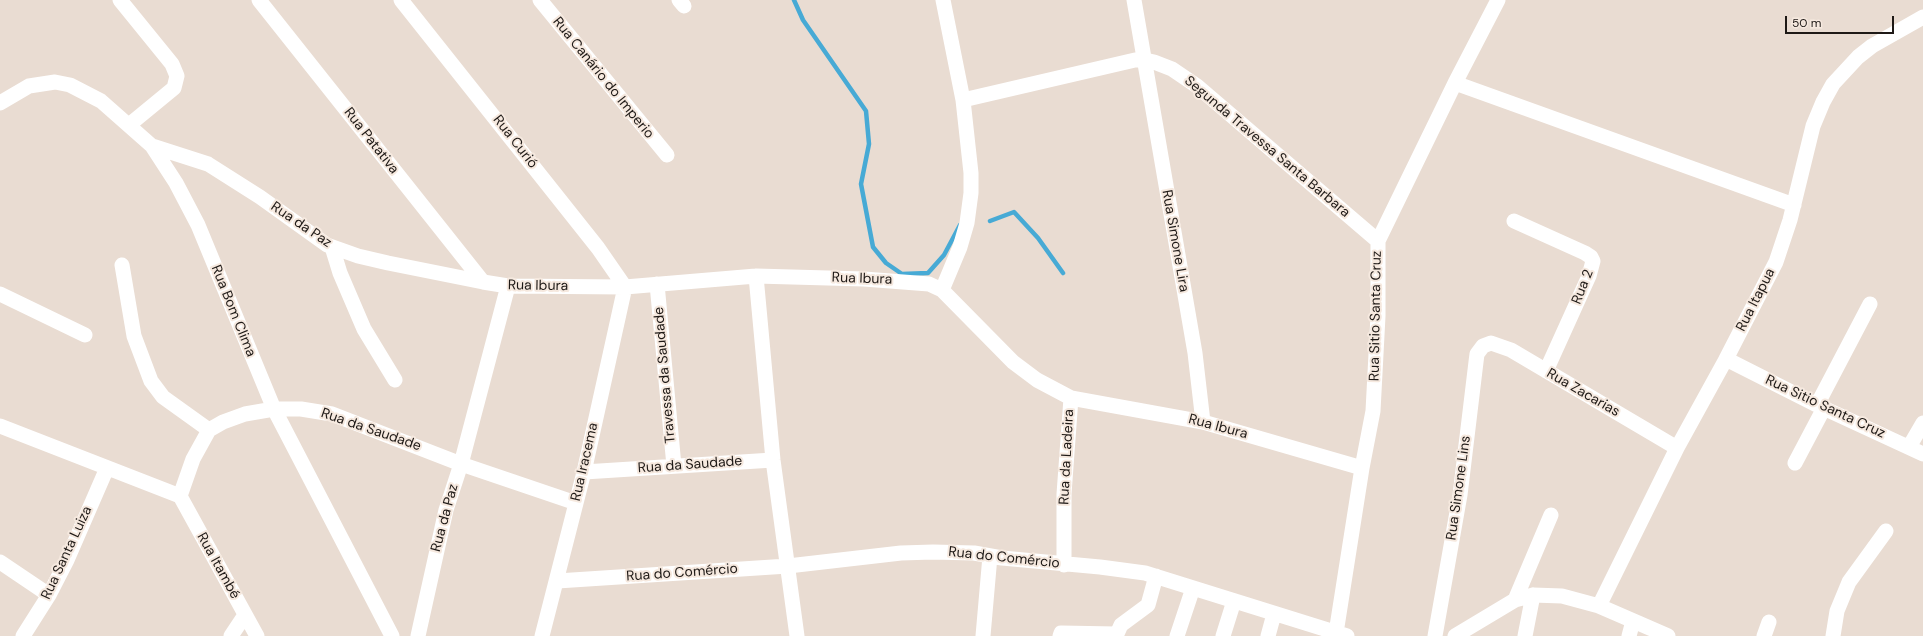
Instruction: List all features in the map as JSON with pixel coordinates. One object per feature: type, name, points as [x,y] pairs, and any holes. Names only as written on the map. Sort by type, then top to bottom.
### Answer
[{"type":"street","points":[[120,0],[168,58],[175,69],[177,76],[174,88],[129,125]]},
{"type":"street","name":"Rua Patativa","points":[[259,0],[483,282]]},
{"type":"street","name":"Rua Curió","points":[[401,0],[593,242],[625,287]]},
{"type":"street","name":"Rua Canário do Imperio","points":[[540,0],[667,155]]},
{"type":"street","points":[[942,290],[963,237],[969,211],[971,173],[963,100],[943,0]]},
{"type":"street","name":"Rua Simone Lira","points":[[1134,0],[1195,353],[1204,422]]},
{"type":"street","name":"Rua Sitio Santa Cruz","points":[[1341,634],[1362,468],[1373,411],[1378,316],[1378,242],[1455,83],[1498,0]]},
{"type":"street","name":"Rua Itapua","points":[[1599,606],[1677,448],[1726,359],[1776,262],[1794,205],[1813,126],[1823,102],[1833,84],[1858,57],[1872,46],[1923,18]]},
{"type":"street","name":"Segunda Travessa Santa Barbara","points":[[963,100],[1116,65],[1145,60],[1172,69],[1197,86],[1378,242]]},
{"type":"street","name":"Rua Bom Clima","points":[[0,103],[29,86],[55,82],[70,85],[101,101],[152,146],[176,183],[198,225],[274,410],[392,636]]},
{"type":"street","points":[[1455,83],[1794,205]]},
{"type":"street","name":"Rua da Paz","points":[[152,146],[208,164],[260,197],[314,237],[332,247],[388,263],[483,282]]},
{"type":"street","name":"Rua 2","points":[[1514,221],[1585,253],[1591,257],[1593,261],[1589,276],[1546,371]]},
{"type":"street","points":[[332,247],[340,273],[364,329],[395,380]]},
{"type":"street","points":[[0,426],[180,496],[193,459],[209,430],[163,397],[151,381],[134,336],[122,265]]},
{"type":"street","points":[[756,276],[773,460],[797,636]]},
{"type":"street","name":"Rua Ibura","points":[[483,282],[508,286],[625,287],[756,276],[864,279],[922,283],[942,290]]},
{"type":"street","name":"Travessa da Saudade","points":[[657,284],[674,466]]},
{"type":"street","name":"Rua da Paz","points":[[418,636],[446,510],[461,464],[508,286]]},
{"type":"street","name":"Rua Iracema","points":[[542,636],[584,472],[625,287]]},
{"type":"street","name":"Rua da Ladeira","points":[[942,290],[1013,362],[1037,380],[1071,398],[1064,479],[1064,565]]},
{"type":"street","points":[[0,294],[85,334]]},
{"type":"street","points":[[1796,463],[1821,406],[1870,304]]},
{"type":"street","name":"Rua Zacarias","points":[[1487,344],[1496,344],[1504,347],[1677,448]]},
{"type":"street","name":"Rua Simone Lins","points":[[1435,636],[1460,495],[1476,362],[1481,348],[1487,344]]},
{"type":"street","name":"Rua Sitio Santa Cruz","points":[[1726,359],[1923,454]]},
{"type":"street","name":"Rua Ibura","points":[[1071,398],[1204,422],[1362,468]]},
{"type":"street","name":"Rua da Saudade","points":[[209,430],[234,417],[274,410],[301,409],[332,414],[461,464],[576,504]]},
{"type":"street","points":[[1909,447],[1923,423]]},
{"type":"street","name":"Rua da Saudade","points":[[584,472],[773,460]]},
{"type":"street","name":"Rua Santa Luiza","points":[[23,636],[49,595],[67,560],[107,468]]},
{"type":"street","name":"Rua Itambé","points":[[180,496],[244,615],[257,636]]},
{"type":"street","points":[[1515,600],[1550,515]]},
{"type":"street","points":[[1832,636],[1837,611],[1849,582],[1886,531]]},
{"type":"street","name":"Rua do Comércio","points":[[557,581],[788,566],[869,556],[926,552],[974,553],[1064,565],[1114,568],[1156,576],[1341,634]]},
{"type":"street","points":[[983,636],[990,556]]},
{"type":"street","points":[[0,562],[49,595]]},
{"type":"street","points":[[1060,636],[1061,633],[1116,635],[1125,622],[1148,605],[1156,576]]},
{"type":"street","points":[[1178,636],[1193,588]]},
{"type":"street","points":[[1525,636],[1533,595]]},
{"type":"street","points":[[1455,636],[1515,600],[1533,595],[1562,596],[1599,606],[1668,636]]},
{"type":"street","points":[[1223,636],[1234,601]]},
{"type":"street","points":[[1268,636],[1274,614]]},
{"type":"street","points":[[231,636],[244,615]]},
{"type":"street","points":[[1629,636],[1632,621]]},
{"type":"street","points":[[1764,636],[1769,622]]},
{"type":"waterway","points":[[794,0],[803,20],[866,111],[869,144],[861,184],[873,247],[886,263],[902,274],[928,273],[944,255],[960,225]]},
{"type":"waterway","points":[[990,221],[1014,212],[1038,238],[1063,273]]}]
